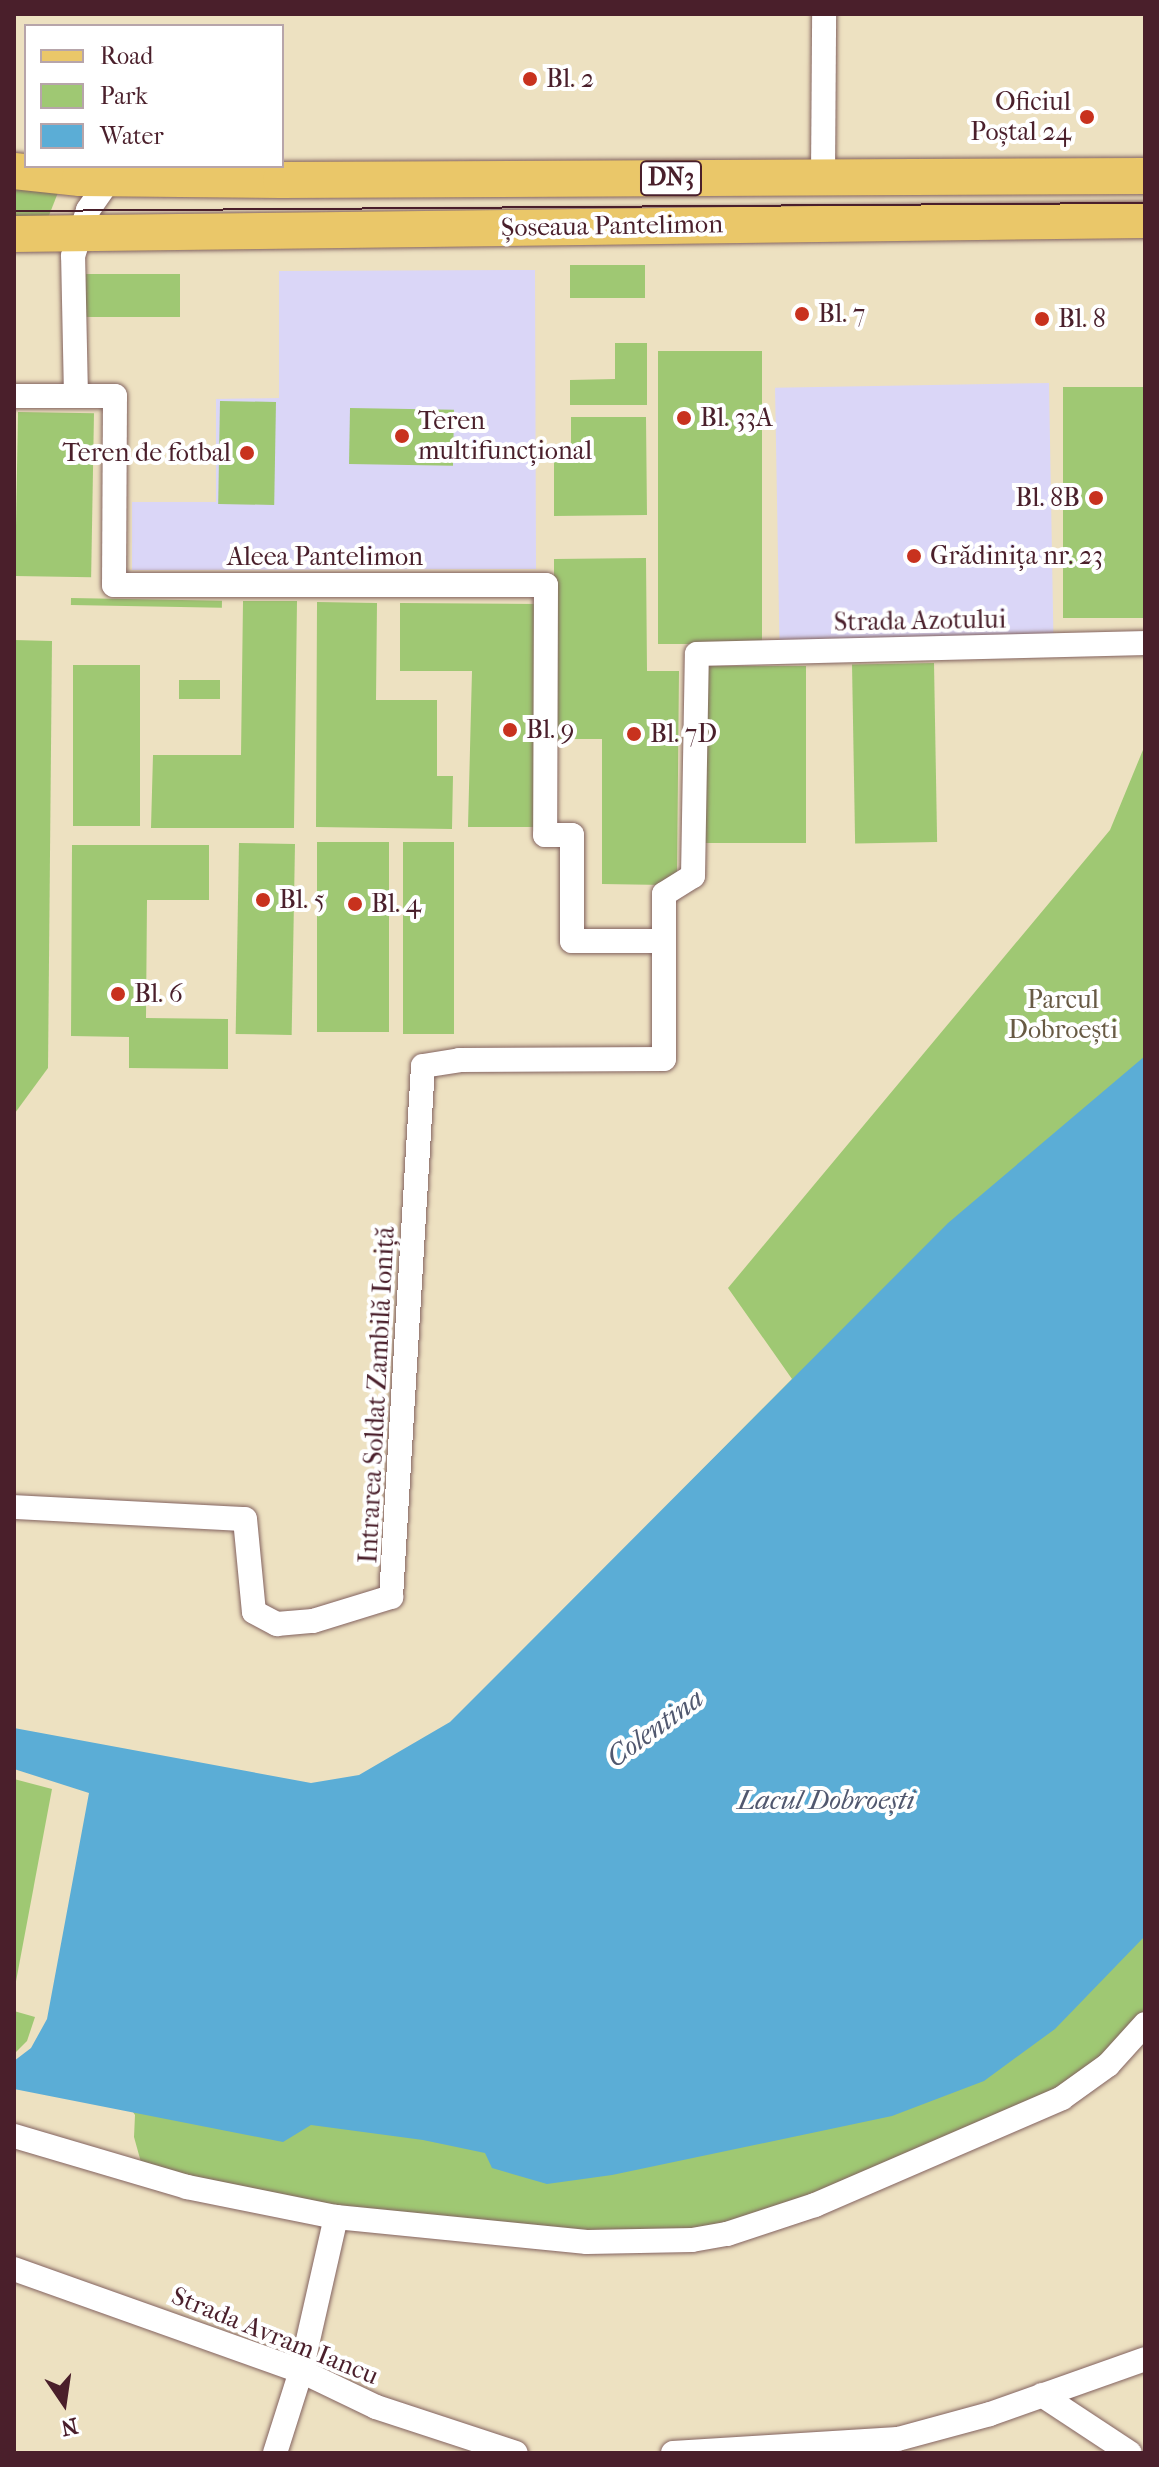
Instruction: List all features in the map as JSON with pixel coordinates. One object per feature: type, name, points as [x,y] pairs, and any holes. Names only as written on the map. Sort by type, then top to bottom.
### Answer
[{"type":"main road","name":"Șoseaua Pantelimon","points":[[14,171],[110,178],[1145,176]]},
{"type":"main road","name":"Șoseaua Pantelimon","points":[[14,234],[1145,220]]},
{"type":"street","points":[[823,177],[824,15]]},
{"type":"street","points":[[14,396],[76,396],[73,256],[79,233],[110,178]]},
{"type":"street","name":"Aleea Pantelimon","points":[[76,396],[115,396],[114,585],[546,585],[545,835],[572,835],[572,941],[664,941]]},
{"type":"street","name":"Strada Azotului","points":[[664,941],[664,894],[693,876],[697,654],[1145,643]]},
{"type":"street","name":"Intrarea Soldat Zambilă Ioniță","points":[[14,1507],[245,1519],[254,1612],[277,1624],[313,1621],[391,1597],[423,1066],[459,1060],[664,1059],[664,941]]},
{"type":"street","points":[[14,2136],[187,2187],[336,2217],[587,2242],[655,2243],[727,2234],[815,2205],[1062,2098],[1108,2065],[1145,2024]]},
{"type":"street","points":[[275,2453],[301,2371],[336,2217]]},
{"type":"street","name":"Strada Avram Iancu","points":[[14,2269],[301,2371],[376,2407],[516,2453]]},
{"type":"street","points":[[673,2453],[902,2446],[1145,2359]]},
{"type":"street","points":[[1042,2395],[1130,2453]]},
{"type":"shaded area","points":[[535,270],[536,569],[132,570],[132,502],[216,502],[216,399],[279,398],[279,271]]},
{"type":"shaded area","name":"Grădinița nr. 23","points":[[1049,383],[1053,638],[779,643],[775,388]]},
{"type":"green space","points":[[14,182],[59,190],[48,218],[14,219]]},
{"type":"green space","points":[[570,265],[645,265],[645,298],[570,298]]},
{"type":"green space","points":[[86,274],[180,274],[180,317],[86,317]]},
{"type":"green space","points":[[615,343],[647,343],[647,405],[570,405],[570,380],[615,379]]},
{"type":"green space","points":[[658,351],[762,351],[762,644],[658,644]]},
{"type":"green space","points":[[1063,387],[1145,387],[1145,618],[1063,618]]},
{"type":"green space","name":"Teren de fotbal","points":[[220,401],[276,402],[274,505],[218,504]]},
{"type":"green space","name":"Teren multifuncțional","points":[[350,408],[454,410],[453,466],[349,464]]},
{"type":"green space","points":[[18,412],[94,413],[91,577],[15,576]]},
{"type":"green space","points":[[571,417],[646,417],[647,515],[554,516],[554,458],[571,458]]},
{"type":"green space","points":[[646,558],[647,671],[679,671],[677,876],[665,885],[602,884],[602,739],[554,739],[554,559]]},
{"type":"green space","points":[[71,598],[222,601],[222,608],[71,605]]},
{"type":"green space","points":[[243,601],[297,601],[294,828],[151,828],[153,755],[241,755]]},
{"type":"green space","points":[[317,602],[377,603],[376,700],[437,700],[437,776],[453,776],[452,829],[316,827]]},
{"type":"green space","points":[[400,603],[538,604],[536,827],[468,827],[472,671],[400,671]]},
{"type":"green space","points":[[14,640],[52,641],[48,1068],[15,1113]]},
{"type":"green space","points":[[934,663],[937,842],[855,843],[852,664]]},
{"type":"green space","points":[[73,665],[140,665],[140,826],[73,826]]},
{"type":"green space","points":[[705,666],[806,666],[806,843],[705,843]]},
{"type":"green space","points":[[179,680],[220,680],[220,699],[179,699]]},
{"type":"green space","name":"Parcul Dobroești","points":[[1145,745],[1145,1207],[482,1693],[792,1379],[728,1288],[1110,830]]},
{"type":"green space","points":[[317,842],[389,842],[389,1032],[317,1032]]},
{"type":"green space","points":[[403,842],[454,842],[454,1034],[403,1034]]},
{"type":"green space","name":"Bl. 5","points":[[239,843],[295,844],[292,1035],[236,1034]]},
{"type":"green space","points":[[72,845],[209,845],[209,900],[147,900],[146,1018],[228,1019],[228,1069],[129,1068],[129,1037],[71,1036]]},
{"type":"green space","points":[[14,1779],[52,1789],[14,1992]]},
{"type":"green space","points":[[1145,1866],[1145,2014],[1112,2049],[1049,2093],[781,2209],[716,2228],[661,2233],[556,2229],[340,2206],[142,2166],[134,2137],[135,2115],[117,2088]]},
{"type":"green space","points":[[14,2011],[35,2017],[27,2041],[14,2054]]},
{"type":"water","name":"Lacul Dobroești","points":[[1145,1056],[1145,1936],[1055,2029],[984,2081],[892,2116],[612,2175],[547,2184],[492,2168],[485,2153],[423,2140],[311,2125],[283,2142],[14,2089],[14,2061],[31,2048],[47,2019],[89,1793],[14,1769],[14,1728],[311,1783],[359,1775],[450,1722],[948,1223]]},
{"type":"tram line","points":[[14,211],[1145,203]]},
{"type":"place","name":"Bl. 2","points":[[530,79]]},
{"type":"place","name":"Oficiul Poștal 24","points":[[1087,117]]},
{"type":"place","name":"Bl. 7","points":[[802,314]]},
{"type":"place","name":"Bl. 8","points":[[1042,319]]},
{"type":"place","name":"Bl. 33A","points":[[684,418]]},
{"type":"place","name":"Teren multifuncțional","points":[[402,436]]},
{"type":"place","name":"Teren de fotbal","points":[[247,453]]},
{"type":"place","name":"Bl. 8B","points":[[1096,498]]},
{"type":"place","name":"Grădinița nr. 23","points":[[914,556]]},
{"type":"place","name":"Bl. 9","points":[[510,730]]},
{"type":"place","name":"Bl. 7D","points":[[634,734]]},
{"type":"place","name":"Bl. 5","points":[[263,900]]},
{"type":"place","name":"Bl. 4","points":[[355,904]]},
{"type":"place","name":"Bl. 6","points":[[118,994]]},
{"type":"water label","name":"Colentina","points":[[655,1728]]}]
